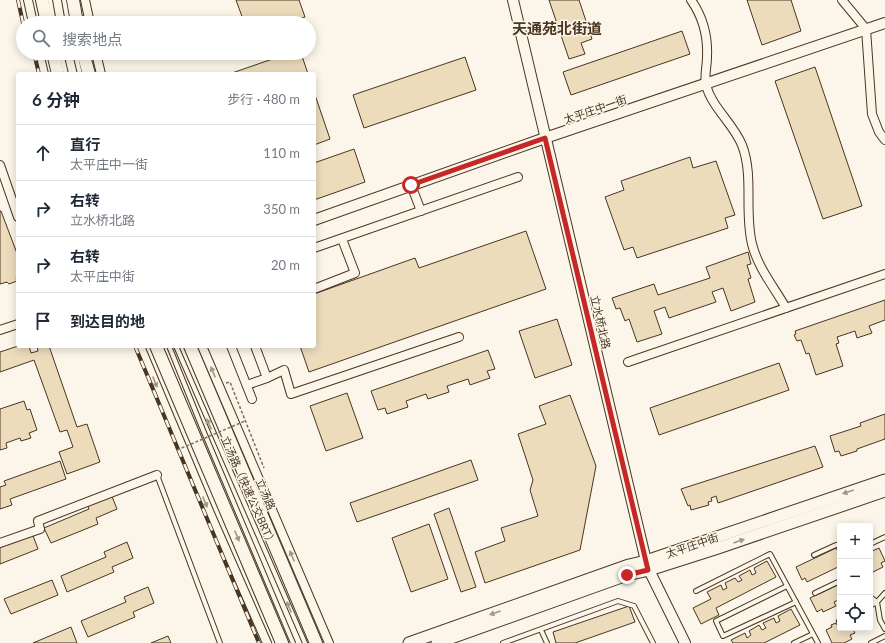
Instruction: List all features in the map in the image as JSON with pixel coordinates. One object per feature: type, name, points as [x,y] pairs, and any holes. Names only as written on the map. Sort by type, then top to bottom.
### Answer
[{"type":"main road","points":[[42,0],[45,16]]},
{"type":"main road","points":[[73,0],[76,16]]},
{"type":"main road","points":[[55,60],[58,72]]},
{"type":"main road","points":[[85,60],[88,72]]},
{"type":"main road","points":[[157,348],[282,643]]},
{"type":"main road","name":"立汤路","points":[[191,348],[316,643]]},
{"type":"main road","name":"太平庄中街","points":[[437,643],[885,480]]},
{"type":"main road","name":"太平庄中街","points":[[409,643],[629,565],[647,566],[885,491]]},
{"type":"street","points":[[28,0],[31,16]]},
{"type":"street","points":[[85,0],[88,16]]},
{"type":"street","name":"立水桥北路","points":[[513,0],[647,566],[685,643]]},
{"type":"street","points":[[691,0],[698,10],[705,28],[707,56],[706,84],[714,103],[741,143],[748,164],[749,215],[752,243],[758,262],[786,308]]},
{"type":"street","points":[[842,0],[866,29],[872,114],[878,132],[885,140]]},
{"type":"street","name":"太平庄中一街","points":[[316,219],[545,138],[885,23]]},
{"type":"street","points":[[41,60],[44,72]]},
{"type":"street","points":[[98,60],[101,72]]},
{"type":"street","points":[[0,164],[16,211]]},
{"type":"street","points":[[316,247],[518,177]]},
{"type":"street","points":[[411,185],[421,211]]},
{"type":"street","points":[[316,288],[355,273],[342,238]]},
{"type":"street","points":[[628,362],[885,274]]},
{"type":"street","points":[[0,330],[16,325]]},
{"type":"street","points":[[247,385],[284,370],[291,394],[459,337]]},
{"type":"street","points":[[141,348],[209,512],[267,643]]},
{"type":"street","name":"立汤路","points":[[203,348],[330,643]]},
{"type":"street","points":[[232,348],[252,399]]},
{"type":"street","points":[[256,348],[267,378]]},
{"type":"street","points":[[0,543],[40,529],[38,521],[156,475]]},
{"type":"lane","points":[[50,0],[53,16]]},
{"type":"lane","points":[[64,0],[67,16]]},
{"type":"lane","points":[[63,60],[66,72]]},
{"type":"lane","points":[[77,60],[80,72]]},
{"type":"lane","name":"立汤路（快速公交BRT）","points":[[170,348],[293,643]]},
{"type":"lane","name":"立汤路（快速公交BRT）","points":[[177,348],[305,643]]},
{"type":"lane","points":[[156,475],[220,643]]},
{"type":"lane","points":[[873,543],[885,537]]},
{"type":"lane","points":[[814,555],[837,545]]},
{"type":"lane","points":[[696,591],[770,554],[818,643]]},
{"type":"lane","points":[[815,593],[837,582]]},
{"type":"lane","points":[[787,586],[716,621],[723,636],[796,602]]},
{"type":"lane","points":[[873,604],[885,593]]},
{"type":"lane","points":[[873,600],[876,602],[880,620],[885,629]]},
{"type":"lane","points":[[502,643],[618,601],[634,606],[653,643]]},
{"type":"lane","points":[[541,630],[547,643]]},
{"type":"lane","points":[[794,643],[813,634]]},
{"type":"lane","points":[[871,643],[885,636]]},
{"type":"path","points":[[230,382],[266,472]]},
{"type":"path","points":[[177,450],[245,421]]},
{"type":"building","points":[[236,0],[299,0],[305,16],[242,16]]},
{"type":"building","points":[[549,0],[579,0],[592,39],[581,43],[585,54],[569,59]]},
{"type":"building","points":[[747,0],[791,0],[801,31],[762,45]]},
{"type":"building","points":[[682,31],[690,54],[571,95],[563,72]]},
{"type":"building","points":[[465,57],[476,90],[364,128],[353,95]]},
{"type":"building","points":[[270,60],[303,60],[307,72],[235,72]]},
{"type":"building","points":[[815,67],[862,206],[823,219],[775,81]]},
{"type":"building","points":[[316,98],[330,139],[316,144]]},
{"type":"building","points":[[354,149],[365,182],[316,199],[316,162]]},
{"type":"building","points":[[690,157],[693,168],[716,161],[735,215],[725,218],[728,228],[637,258],[633,247],[624,250],[605,197],[624,190],[621,181]]},
{"type":"building","points":[[1,211],[16,251],[16,281],[9,284],[7,282],[0,284]]},
{"type":"building","points":[[526,231],[546,289],[309,372],[301,348],[316,348],[316,293],[415,258],[419,268]]},
{"type":"building","points":[[748,252],[751,264],[747,265],[751,278],[748,279],[755,302],[731,311],[723,288],[712,292],[716,302],[669,318],[665,307],[654,311],[662,334],[637,342],[629,319],[625,321],[620,308],[616,309],[612,298],[654,284],[658,295],[710,278],[706,267]]},
{"type":"building","points":[[885,300],[885,320],[869,326],[872,333],[857,338],[855,331],[837,337],[839,343],[836,344],[843,366],[816,375],[809,353],[806,354],[801,340],[797,341],[794,335],[796,334],[795,331]]},
{"type":"building","points":[[557,319],[572,365],[535,378],[519,331]]},
{"type":"building","points":[[16,347],[16,348],[30,348],[31,353],[38,351],[37,348],[50,348],[77,427],[87,424],[100,462],[67,474],[59,452],[73,447],[67,430],[60,432],[34,360],[0,372],[0,352]]},
{"type":"building","points":[[488,350],[495,369],[487,371],[490,378],[470,385],[468,379],[447,386],[449,392],[428,399],[426,394],[406,401],[408,407],[387,414],[385,408],[378,410],[371,391]]},
{"type":"building","points":[[779,363],[789,390],[659,435],[650,408]]},
{"type":"building","points":[[347,393],[363,438],[326,451],[310,406]]},
{"type":"building","points":[[570,395],[596,466],[580,550],[485,583],[475,552],[505,541],[501,528],[538,516],[530,490],[533,480],[518,434],[546,424],[539,406]]},
{"type":"building","points":[[24,401],[27,410],[30,409],[37,430],[29,433],[31,438],[21,441],[20,438],[6,443],[7,448],[0,450],[0,409]]},
{"type":"building","points":[[885,414],[885,439],[841,456],[839,451],[835,452],[830,436],[861,426],[860,423]]},
{"type":"building","points":[[815,446],[823,467],[718,503],[716,496],[711,498],[712,501],[708,502],[709,505],[691,510],[690,505],[688,506],[681,489]]},
{"type":"building","points":[[471,460],[478,480],[357,522],[350,503]]},
{"type":"building","points":[[60,461],[66,479],[10,499],[12,505],[0,509],[0,487],[6,485],[4,481]]},
{"type":"building","points":[[111,494],[117,509],[96,518],[98,524],[51,543],[44,528],[89,509],[87,504]]},
{"type":"building","points":[[449,508],[476,587],[461,592],[434,514]]},
{"type":"building","points":[[429,524],[448,579],[411,592],[392,538]]},
{"type":"building","points":[[32,533],[38,549],[0,564],[0,546]]},
{"type":"building","points":[[127,542],[133,558],[112,567],[114,572],[67,592],[61,576],[106,557],[104,552]]},
{"type":"building","points":[[836,548],[837,550],[837,567],[807,582],[805,578],[802,580],[796,567]]},
{"type":"building","points":[[879,548],[885,561],[881,563],[883,567],[873,572],[873,559],[873,551]]},
{"type":"building","points":[[767,561],[776,577],[716,608],[719,615],[701,624],[693,608],[711,599],[707,592],[721,585],[723,590],[727,588],[725,583],[735,578],[738,582],[742,580],[739,576],[750,570],[752,575],[756,573],[754,568]]},
{"type":"building","points":[[52,580],[58,595],[11,614],[4,599]]},
{"type":"building","points":[[837,585],[837,600],[834,602],[836,606],[823,612],[822,609],[817,612],[810,598]]},
{"type":"building","points":[[148,587],[154,603],[133,612],[135,617],[88,637],[81,621],[126,602],[124,597]]},
{"type":"building","points":[[629,606],[635,622],[575,643],[556,643],[553,632]]},
{"type":"building","points":[[791,609],[800,625],[764,643],[733,643],[731,640],[745,633],[747,638],[751,635],[749,631],[759,625],[762,630],[766,628],[763,623],[774,618],[776,623],[780,621],[778,616]]},
{"type":"building","points":[[836,623],[837,631],[854,631],[855,633],[850,635],[852,639],[844,643],[832,643],[826,630],[832,627],[831,625]]},
{"type":"building","points":[[71,627],[77,643],[33,643]]},
{"type":"building","points":[[168,636],[171,643],[151,643]]},
{"type":"railway","points":[[18,0],[21,16]]},
{"type":"railway","points":[[36,60],[39,72]]},
{"type":"railway","points":[[136,348],[259,643]]},
{"type":"district","name":"天通苑北街道","points":[[557,28]]},
{"type":"route","points":[[411,185],[545,138],[648,570],[627,575]]}]
